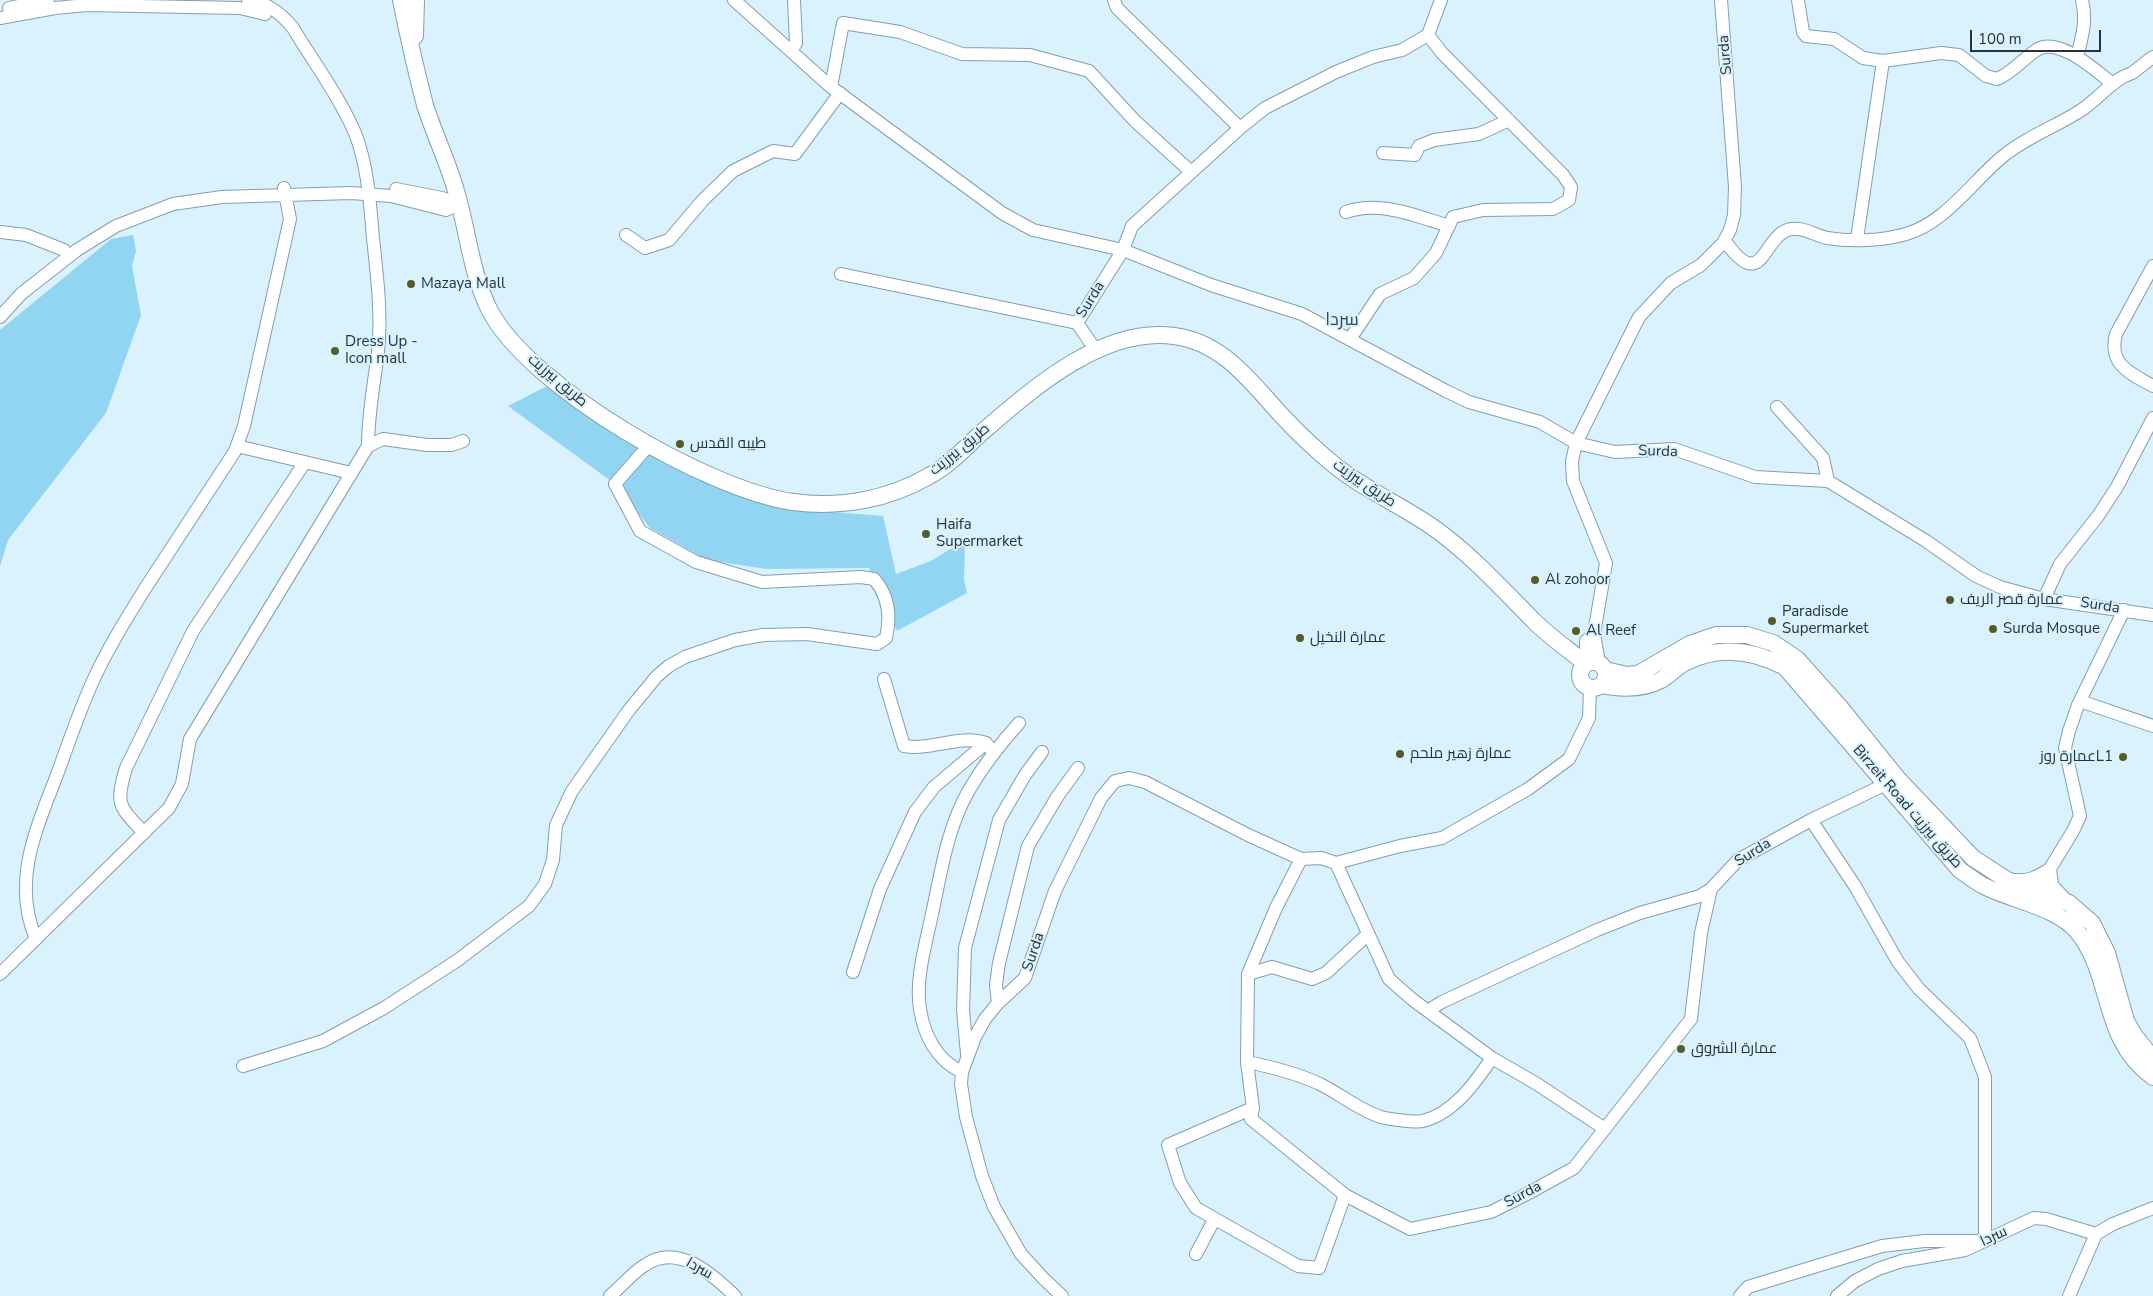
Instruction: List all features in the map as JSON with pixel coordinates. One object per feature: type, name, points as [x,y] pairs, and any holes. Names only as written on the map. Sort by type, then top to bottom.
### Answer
[{"type":"main road","name":"طريق بيرزيت","points":[[401,0],[426,108],[459,204],[480,286],[491,314],[560,387],[592,410],[650,444],[714,479],[750,491],[791,502],[824,504],[858,502],[886,495],[930,476],[950,462],[1035,387],[1095,349],[1136,338],[1157,335],[1177,336],[1212,348],[1238,367],[1287,421],[1333,464],[1386,500],[1432,527],[1499,585],[1539,626]]},
{"type":"main road","points":[[414,58],[416,0]]},
{"type":"main road","points":[[1539,626],[1563,645],[1594,675]]},
{"type":"main road","points":[[1539,626],[1594,675]]},
{"type":"main road","name":"Birzeit Road طريق بيرزيت","points":[[1594,675],[1630,689],[1662,680],[1684,662],[1709,652],[1740,651],[1763,656],[1786,667],[1892,781],[1973,858],[2033,897],[2077,930],[2089,949],[2116,1031],[2130,1056],[2153,1077]]},
{"type":"main road","name":"Birzeit Road طريق بيرزيت","points":[[1892,781],[1960,870],[1982,885],[2069,903],[2082,912],[2099,934],[2107,953],[2126,1021],[2134,1035],[2153,1059]]},
{"type":"street","points":[[0,10],[48,0]]},
{"type":"street","points":[[0,974],[169,808],[182,784],[190,739],[368,446],[368,418],[378,352],[380,316],[368,190],[355,134],[329,85],[285,17],[264,4],[248,0]]},
{"type":"street","points":[[734,0],[836,90],[1002,213],[1033,230],[1123,250],[1211,285],[1302,314],[1469,402],[1540,422],[1576,443]]},
{"type":"street","points":[[791,51],[796,43],[794,0]]},
{"type":"street","points":[[1114,0],[1116,8],[1240,128]]},
{"type":"street","points":[[1350,339],[1380,294],[1414,278],[1436,253],[1454,217],[1483,210],[1553,209],[1569,200],[1571,187],[1563,175],[1428,36],[1441,0]]},
{"type":"street","name":"Surda","points":[[1062,1296],[1021,1254],[994,1207],[982,1176],[966,1117],[961,1084],[962,1072],[978,1031],[998,1003],[1025,978],[1055,891],[1101,798],[1115,780],[1129,778],[1145,782],[1248,835],[1301,859],[1321,858],[1336,863],[1400,846],[1442,838],[1528,789],[1569,759],[1589,718],[1594,675],[1590,638],[1606,563],[1573,481],[1572,461],[1576,443],[1639,317],[1671,283],[1712,256],[1725,241],[1730,230],[1734,215],[1734,187],[1721,0]]},
{"type":"street","points":[[1798,0],[1803,32],[1806,36],[1834,39],[1863,58],[1883,61],[1952,53],[1966,58],[1986,76],[1997,79],[2003,77],[2041,47],[2063,49],[2113,84]]},
{"type":"street","points":[[2077,57],[2084,29],[2085,13],[2082,0]]},
{"type":"street","points":[[0,18],[65,4],[252,9],[264,13],[279,24],[308,54]]},
{"type":"street","points":[[626,235],[645,248],[669,240],[703,200],[734,171],[773,151],[795,154],[836,90],[843,23],[900,32],[962,54],[1030,55],[1089,71],[1135,121],[1190,171]]},
{"type":"street","name":"Surda","points":[[1095,349],[1076,323],[1123,250],[1132,226],[1190,171],[1265,108],[1336,72],[1373,57],[1402,50],[1428,36]]},
{"type":"street","points":[[1725,241],[1735,255],[1748,262],[1755,262],[1765,256],[1776,236],[1790,229],[1805,230],[1832,238],[1857,239],[1893,237],[1924,227],[2003,156],[2042,130],[2080,111],[2113,84],[2153,57]]},
{"type":"street","points":[[1857,239],[1883,61]]},
{"type":"street","points":[[1383,153],[1415,154],[1419,146],[1434,140],[1479,134],[1509,120]]},
{"type":"street","points":[[0,305],[31,274],[112,219],[171,196],[221,189],[285,192]]},
{"type":"street","points":[[0,317],[21,294],[51,269],[116,226],[141,215],[190,201],[285,192],[368,190],[442,198],[459,204]]},
{"type":"street","points":[[36,939],[28,920],[25,904],[27,864],[43,810],[92,682],[122,626],[237,446],[244,426],[290,219],[285,192]]},
{"type":"street","points":[[1346,212],[1356,209],[1385,208],[1449,226]]},
{"type":"street","points":[[0,232],[26,235],[64,250]]},
{"type":"street","points":[[2153,266],[2116,334],[2114,346],[2116,358],[2120,365],[2153,386]]},
{"type":"street","points":[[841,274],[1076,323]]},
{"type":"street","points":[[1777,407],[1823,458],[1828,481]]},
{"type":"street","points":[[2044,599],[2060,564],[2098,516],[2117,487],[2153,418]]},
{"type":"street","points":[[368,446],[383,439],[427,445],[452,445],[463,441]]},
{"type":"street","name":"Surda","points":[[1576,443],[1615,452],[1674,449],[1755,477],[1828,481],[1926,542],[1976,576],[2000,587],[2044,599],[2153,615]]},
{"type":"street","points":[[243,1066],[323,1041],[384,1008],[458,960],[529,906],[546,884],[552,860],[556,825],[572,791],[629,710],[657,676],[670,666],[685,658],[735,640],[763,635],[807,634],[878,644],[886,638],[889,624],[888,607],[884,590],[874,579],[861,577],[762,582],[696,562],[640,531],[615,484],[650,444]]},
{"type":"street","points":[[237,446],[351,473]]},
{"type":"street","points":[[144,833],[125,813],[120,803],[119,792],[126,768],[193,631],[305,462]]},
{"type":"street","points":[[2033,897],[2080,816],[2065,748],[2080,701],[2124,610]]},
{"type":"street","points":[[1563,645],[1574,645],[1590,638]]},
{"type":"street","points":[[884,679],[904,746],[916,748],[974,740],[990,747]]},
{"type":"street","points":[[2080,701],[2153,726]]},
{"type":"street","points":[[852,972],[880,889],[915,812],[934,787],[990,747],[1019,723]]},
{"type":"street","points":[[962,1072],[949,1066],[932,1046],[924,1029],[920,1007],[921,966],[950,837],[968,791],[990,747]]},
{"type":"street","points":[[967,1057],[963,1010],[967,940],[999,820],[1025,775],[1042,752]]},
{"type":"street","points":[[998,1003],[996,985],[999,963],[1028,846],[1057,797],[1078,768]]},
{"type":"street","name":"Surda","points":[[1301,859],[1276,908],[1248,974],[1247,1062],[1253,1108],[1251,1118],[1345,1195],[1410,1229],[1491,1212],[1574,1168],[1691,1019],[1701,933],[1711,889],[1738,860],[1811,820],[1892,781]]},
{"type":"street","points":[[1740,1296],[1748,1287],[1882,1246],[1924,1241],[1985,1241],[1985,1077],[1977,1051],[1970,1038],[1919,989],[1898,962],[1855,886],[1811,820]]},
{"type":"street","points":[[1336,863],[1389,979],[1492,1058],[1537,1084],[1604,1129]]},
{"type":"street","points":[[2007,880],[2025,881],[2050,869]]},
{"type":"street","points":[[2050,869],[2052,885],[2069,903]]},
{"type":"street","points":[[1429,1010],[1442,1002],[1597,930],[1640,913],[1700,896],[1711,889]]},
{"type":"street","points":[[1248,974],[1272,966],[1312,979],[1326,973],[1368,934]]},
{"type":"street","points":[[1247,1062],[1289,1071],[1321,1085],[1347,1101],[1380,1116],[1421,1122],[1439,1114],[1471,1089],[1492,1058]]},
{"type":"street","points":[[1253,1108],[1168,1145],[1180,1183],[1196,1208],[1214,1220],[1298,1266],[1319,1268],[1345,1195]]},
{"type":"street","points":[[2069,1296],[2096,1234],[2153,1208]]},
{"type":"street","name":"سردا","points":[[1837,1296],[1855,1281],[1878,1268],[1902,1261],[1965,1250],[2034,1218],[2096,1234]]},
{"type":"street","points":[[1196,1254],[1214,1220]]},
{"type":"street","name":"سردا","points":[[610,1296],[646,1264],[663,1257],[681,1259],[698,1265],[716,1277],[736,1296]]},
{"type":"shaded area","points":[[133,235],[136,251],[132,266],[141,315],[106,413],[8,540],[0,566],[0,330],[111,239]]},
{"type":"shaded area","points":[[555,382],[725,491],[796,509],[883,516],[896,574],[931,561],[965,540],[964,580],[967,593],[897,631],[869,568],[766,569],[707,560],[650,528],[615,484],[508,406]]},
{"type":"place","name":"Mazaya Mall","points":[[411,284]]},
{"type":"place","name":"Dress Up - Icon mall","points":[[335,351]]},
{"type":"place","name":"طيبه القدس","points":[[680,444]]},
{"type":"place","name":"Haifa Supermarket","points":[[926,534]]},
{"type":"place","name":"Al zohoor","points":[[1535,580]]},
{"type":"place","name":"عمارة قصر الريف","points":[[1950,600]]},
{"type":"place","name":"Paradisde Supermarket","points":[[1772,621]]},
{"type":"place","name":"Surda Mosque","points":[[1993,629]]},
{"type":"place","name":"Al Reef","points":[[1576,631]]},
{"type":"place","name":"عمارة النخيل","points":[[1300,638]]},
{"type":"place","name":"عمارة زهير ملحم","points":[[1400,754]]},
{"type":"place","name":"عمارة روزL1","points":[[2123,757]]},
{"type":"place","name":"عمارة الشروق","points":[[1681,1049]]},
{"type":"district","name":"سردا","points":[[1342,321]]}]
